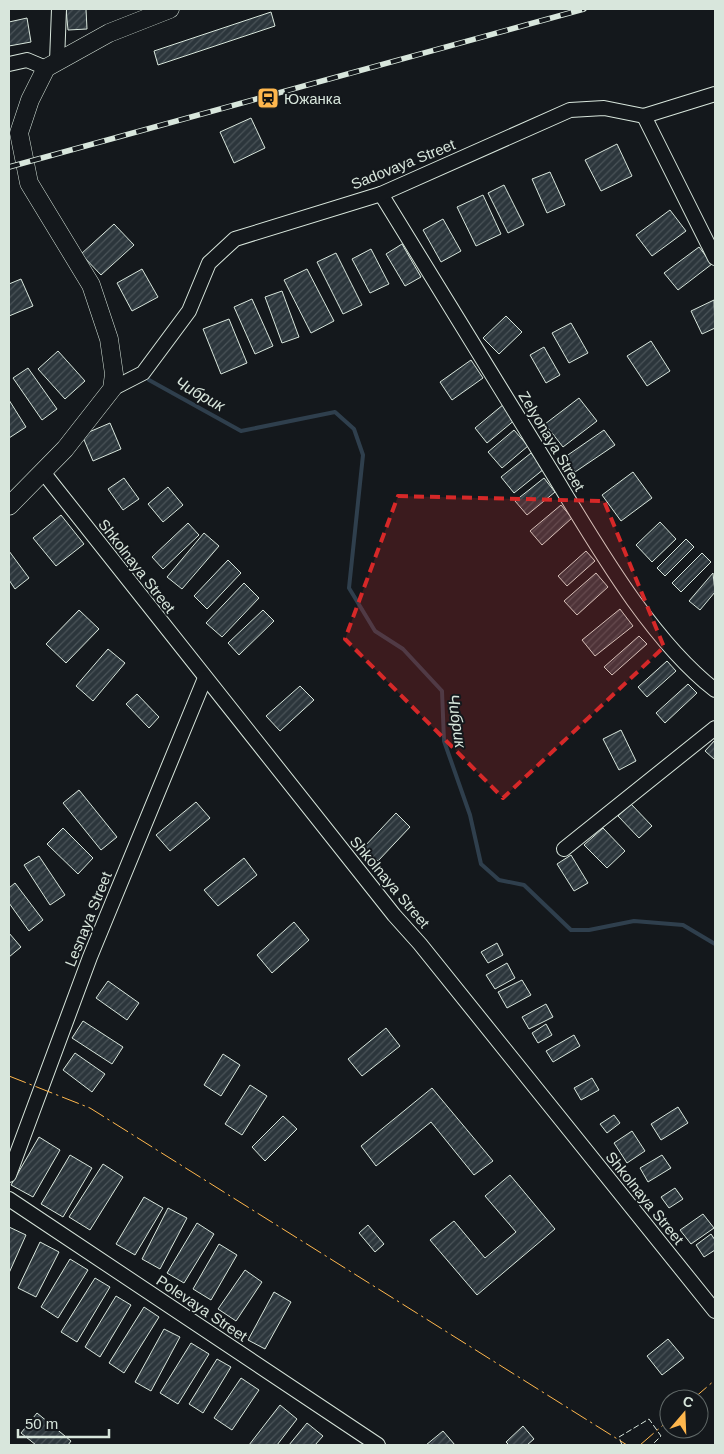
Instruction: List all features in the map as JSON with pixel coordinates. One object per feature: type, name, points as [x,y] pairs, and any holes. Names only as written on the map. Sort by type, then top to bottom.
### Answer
[{"type":"main road","points":[[9,506],[65,449],[112,389],[114,374],[109,339],[91,286],[29,183],[19,133],[30,100],[52,65],[109,33],[170,9]]},
{"type":"street","points":[[9,64],[27,60],[52,65],[59,9]]},
{"type":"street","name":"Sadovaya Street","points":[[112,389],[143,372],[189,311],[209,263],[235,239],[381,194],[570,110],[604,108],[644,116],[715,94]]},
{"type":"street","points":[[644,116],[715,258]]},
{"type":"street","name":"Zelyonaya Street","points":[[381,194],[585,526],[643,614],[699,677],[715,690]]},
{"type":"street","name":"Shkolnaya Street","points":[[43,472],[205,678],[715,1311]]},
{"type":"street","name":"Lesnaya Street","points":[[9,1175],[90,957],[205,678]]},
{"type":"street","points":[[564,848],[715,728]]},
{"type":"street","name":"Polevaya Street","points":[[9,1199],[378,1445]]},
{"type":"highlighted area","points":[[398,496],[604,501],[664,647],[503,798],[345,639]]},
{"type":"building","points":[[66,9],[86,9],[87,29],[68,30]]},
{"type":"building","points":[[271,12],[275,26],[158,65],[154,51]]},
{"type":"building","points":[[27,18],[31,42],[9,46],[9,22]]},
{"type":"building","points":[[251,118],[265,148],[234,163],[220,132]]},
{"type":"building","points":[[617,144],[632,176],[601,191],[585,160]]},
{"type":"building","points":[[550,172],[565,205],[547,213],[532,179]]},
{"type":"building","points":[[504,185],[524,225],[508,233],[488,193]]},
{"type":"building","points":[[483,195],[501,234],[476,246],[457,207]]},
{"type":"building","points":[[670,210],[686,231],[652,256],[636,235]]},
{"type":"building","points":[[443,219],[461,251],[441,262],[423,230]]},
{"type":"building","points":[[114,224],[134,245],[101,275],[81,254]]},
{"type":"building","points":[[402,244],[421,277],[405,286],[386,254]]},
{"type":"building","points":[[699,247],[712,264],[678,290],[664,273]]},
{"type":"building","points":[[371,249],[389,284],[370,293],[352,259]]},
{"type":"building","points":[[336,253],[362,305],[343,314],[317,262]]},
{"type":"building","points":[[142,269],[158,297],[132,311],[117,283]]},
{"type":"building","points":[[307,269],[334,321],[311,333],[284,280]]},
{"type":"building","points":[[21,279],[33,306],[9,316],[9,284]]},
{"type":"building","points":[[282,291],[299,337],[282,343],[265,297]]},
{"type":"building","points":[[252,299],[273,346],[255,354],[234,307]]},
{"type":"building","points":[[714,300],[715,328],[702,334],[691,311]]},
{"type":"building","points":[[506,316],[522,332],[499,354],[483,338]]},
{"type":"building","points":[[229,319],[247,363],[221,374],[203,329]]},
{"type":"building","points":[[571,323],[588,353],[569,363],[552,333]]},
{"type":"building","points":[[651,341],[670,371],[647,386],[627,356]]},
{"type":"building","points":[[544,347],[560,375],[546,383],[530,355]]},
{"type":"building","points":[[58,351],[85,381],[65,399],[38,369]]},
{"type":"building","points":[[471,360],[483,378],[452,400],[440,382]]},
{"type":"building","points":[[28,368],[57,409],[42,420],[13,378]]},
{"type":"building","points":[[579,398],[597,421],[563,447],[545,424]]},
{"type":"building","points":[[9,400],[26,427],[9,438]]},
{"type":"building","points":[[504,404],[516,419],[487,443],[475,428]]},
{"type":"building","points":[[110,423],[121,449],[93,461],[82,435]]},
{"type":"building","points":[[514,430],[528,446],[502,468],[488,452]]},
{"type":"building","points":[[604,430],[615,445],[575,472],[565,457]]},
{"type":"building","points":[[531,453],[544,469],[514,493],[501,477]]},
{"type":"building","points":[[633,472],[652,498],[621,521],[602,495]]},
{"type":"building","points":[[124,478],[139,499],[123,510],[108,489]]},
{"type":"building","points":[[544,478],[555,492],[527,515],[515,501]]},
{"type":"building","points":[[168,487],[183,505],[163,522],[148,504]]},
{"type":"building","points":[[561,505],[572,518],[542,545],[530,531]]},
{"type":"building","points":[[61,515],[84,544],[56,566],[33,538]]},
{"type":"building","points":[[660,522],[676,539],[652,562],[636,545]]},
{"type":"building","points":[[188,523],[199,535],[163,569],[152,557]]},
{"type":"building","points":[[204,533],[219,546],[182,589],[167,577]]},
{"type":"building","points":[[686,539],[694,547],[665,576],[657,568]]},
{"type":"building","points":[[9,551],[29,578],[15,589],[9,580]]},
{"type":"building","points":[[586,551],[595,561],[567,586],[558,576]]},
{"type":"building","points":[[702,553],[711,562],[681,592],[672,583]]},
{"type":"building","points":[[228,560],[241,573],[207,609],[194,596]]},
{"type":"building","points":[[596,573],[608,587],[577,615],[564,601]]},
{"type":"building","points":[[713,573],[715,592],[700,610],[689,601]]},
{"type":"building","points":[[244,583],[259,598],[222,637],[206,623]]},
{"type":"building","points":[[620,609],[633,626],[595,656],[582,640]]},
{"type":"building","points":[[79,610],[99,629],[66,663],[46,644]]},
{"type":"building","points":[[263,610],[274,621],[239,655],[228,643]]},
{"type":"building","points":[[639,636],[647,644],[612,675],[604,667]]},
{"type":"building","points":[[108,649],[125,663],[93,701],[76,686]]},
{"type":"building","points":[[667,661],[676,671],[647,697],[638,687]]},
{"type":"building","points":[[688,684],[697,693],[665,723],[656,713]]},
{"type":"building","points":[[300,686],[314,700],[280,731],[266,716]]},
{"type":"building","points":[[137,694],[159,717],[149,728],[126,704]]},
{"type":"building","points":[[621,730],[636,761],[619,770],[603,739]]},
{"type":"building","points":[[715,740],[715,760],[705,751]]},
{"type":"building","points":[[79,790],[117,837],[101,850],[63,803]]},
{"type":"building","points":[[196,802],[210,818],[170,851],[156,835]]},
{"type":"building","points":[[631,804],[652,826],[639,838],[618,816]]},
{"type":"building","points":[[396,813],[410,827],[378,861],[364,847]]},
{"type":"building","points":[[63,828],[93,858],[78,874],[47,844]]},
{"type":"building","points":[[603,828],[625,851],[607,868],[584,845]]},
{"type":"building","points":[[571,855],[588,883],[574,891],[557,864]]},
{"type":"building","points":[[39,856],[65,895],[50,905],[24,865]]},
{"type":"building","points":[[244,858],[257,875],[218,906],[204,890]]},
{"type":"building","points":[[15,883],[43,920],[29,931],[9,903],[9,888]]},
{"type":"building","points":[[294,922],[309,940],[272,973],[257,955]]},
{"type":"building","points":[[9,933],[21,947],[9,957]]},
{"type":"building","points":[[497,943],[503,955],[488,963],[481,952]]},
{"type":"building","points":[[507,963],[515,978],[495,989],[486,975]]},
{"type":"building","points":[[522,980],[531,995],[507,1008],[498,992]]},
{"type":"building","points":[[108,981],[139,1003],[127,1020],[96,998]]},
{"type":"building","points":[[546,1004],[553,1017],[529,1029],[522,1017]]},
{"type":"building","points":[[83,1021],[123,1047],[112,1064],[72,1038]]},
{"type":"building","points":[[546,1024],[552,1035],[538,1043],[532,1033]]},
{"type":"building","points":[[386,1028],[400,1046],[362,1076],[348,1059]]},
{"type":"building","points":[[574,1035],[580,1046],[553,1062],[546,1051]]},
{"type":"building","points":[[75,1053],[105,1074],[92,1092],[63,1070]]},
{"type":"building","points":[[223,1054],[240,1065],[221,1096],[204,1085]]},
{"type":"building","points":[[592,1078],[599,1090],[581,1100],[574,1088]]},
{"type":"building","points":[[250,1085],[267,1096],[242,1135],[225,1124]]},
{"type":"building","points":[[432,1088],[493,1161],[474,1175],[431,1122],[376,1166],[361,1146]]},
{"type":"building","points":[[678,1107],[688,1123],[661,1140],[651,1124]]},
{"type":"building","points":[[614,1115],[620,1123],[607,1133],[600,1124]]},
{"type":"building","points":[[283,1116],[297,1129],[265,1161],[252,1147]]},
{"type":"building","points":[[632,1131],[645,1151],[627,1163],[614,1143]]},
{"type":"building","points":[[39,1137],[60,1150],[33,1197],[11,1185]]},
{"type":"building","points":[[70,1155],[92,1168],[63,1217],[41,1204]]},
{"type":"building","points":[[662,1155],[671,1168],[648,1182],[640,1168]]},
{"type":"building","points":[[103,1164],[123,1177],[90,1230],[69,1217]]},
{"type":"building","points":[[510,1175],[555,1229],[477,1295],[430,1240],[454,1221],[485,1258],[516,1232],[485,1196]]},
{"type":"building","points":[[675,1188],[683,1199],[669,1208],[661,1197]]},
{"type":"building","points":[[144,1197],[163,1208],[135,1255],[116,1244]]},
{"type":"building","points":[[168,1208],[187,1218],[160,1269],[142,1259]]},
{"type":"building","points":[[703,1214],[714,1228],[691,1244],[680,1230]]},
{"type":"building","points":[[197,1223],[214,1234],[184,1283],[167,1273]]},
{"type":"building","points":[[368,1225],[384,1244],[375,1252],[359,1233]]},
{"type":"building","points":[[9,1227],[26,1235],[9,1273]]},
{"type":"building","points":[[711,1234],[715,1240],[715,1250],[704,1257],[696,1245]]},
{"type":"building","points":[[40,1242],[59,1252],[36,1297],[18,1288]]},
{"type":"building","points":[[219,1244],[237,1255],[211,1300],[193,1289]]},
{"type":"building","points":[[70,1259],[88,1270],[58,1318],[41,1307]]},
{"type":"building","points":[[245,1270],[262,1282],[236,1321],[218,1309]]},
{"type":"building","points":[[95,1278],[110,1287],[77,1342],[61,1332]]},
{"type":"building","points":[[274,1292],[291,1302],[265,1349],[248,1340]]},
{"type":"building","points":[[116,1296],[131,1305],[100,1357],[85,1347]]},
{"type":"building","points":[[144,1307],[159,1317],[124,1373],[109,1363]]},
{"type":"building","points":[[164,1329],[180,1337],[151,1391],[135,1382]]},
{"type":"building","points":[[668,1339],[684,1358],[662,1375],[647,1356]]},
{"type":"building","points":[[191,1343],[209,1354],[178,1404],[160,1393]]},
{"type":"building","points":[[217,1359],[231,1367],[203,1413],[189,1404]]},
{"type":"building","points":[[241,1378],[259,1390],[232,1430],[214,1418]]},
{"type":"building","points":[[280,1405],[297,1419],[277,1445],[249,1445]]},
{"type":"building","points":[[37,1413],[71,1441],[68,1445],[36,1445],[21,1433]]},
{"type":"building","points":[[307,1423],[323,1436],[315,1445],[289,1445]]},
{"type":"building","points":[[523,1426],[534,1439],[527,1445],[509,1445],[506,1442]]},
{"type":"building","points":[[443,1431],[455,1445],[426,1445]]},
{"type":"waterway","name":"Чибрик","points":[[149,380],[241,431],[335,412],[354,429],[363,455],[349,588],[375,631],[403,649],[442,691],[444,741],[470,815],[481,864],[499,880],[524,885],[571,930],[589,930],[634,921],[683,925],[715,944]]},
{"type":"railway","points":[[9,167],[584,9]]},
{"type":"fence","points":[[622,1445],[619,1437],[649,1419],[661,1436],[652,1445]]},
{"type":"power","points":[[9,1076],[90,1108],[627,1445]]},
{"type":"power","points":[[705,1389],[715,1380]]},
{"type":"power","points":[[640,1445],[659,1429]]},
{"type":"place","name":"Южанка","points":[[268,98]]}]
